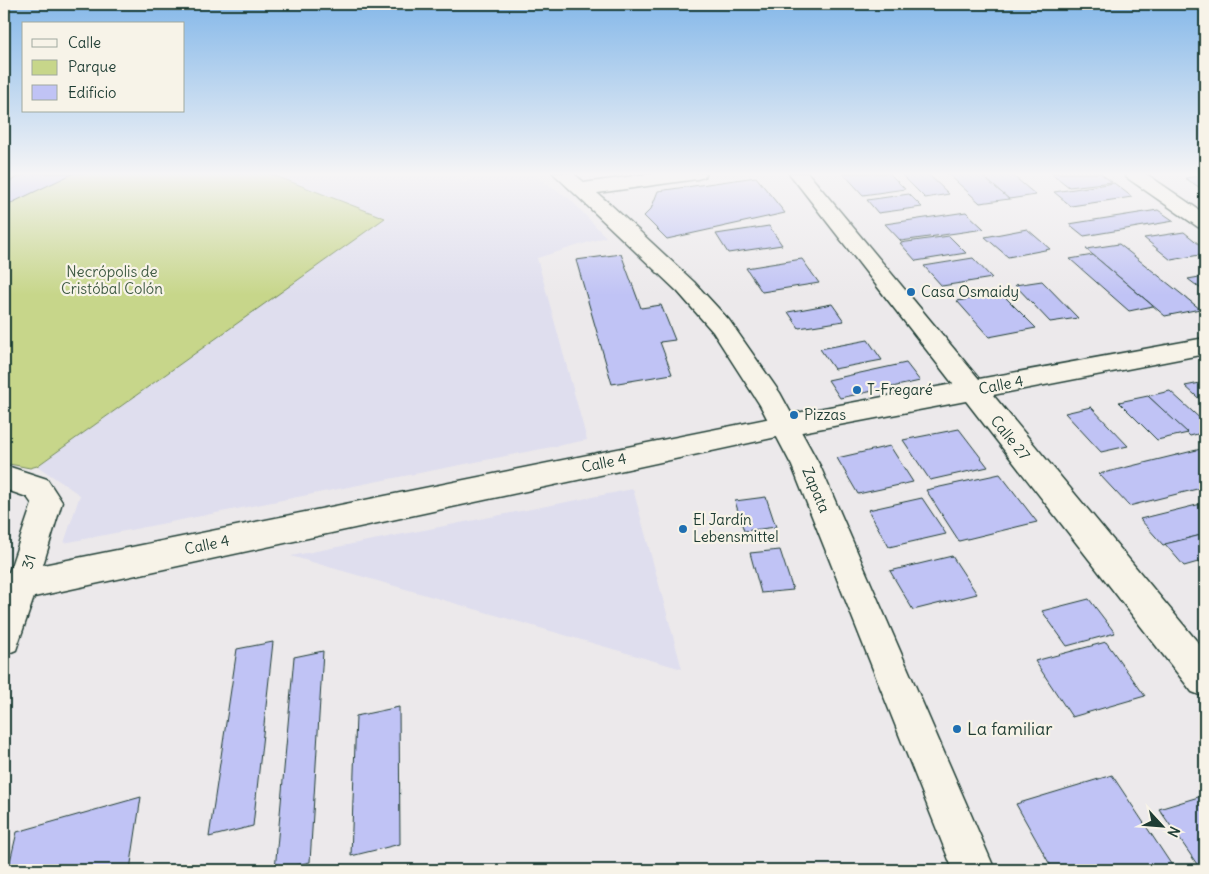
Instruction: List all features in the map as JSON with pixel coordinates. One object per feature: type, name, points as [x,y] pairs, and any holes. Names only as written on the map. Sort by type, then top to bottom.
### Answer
[{"type":"street","name":"Zapata","points":[[608,214],[670,270],[705,309],[754,373],[786,426],[806,466],[974,870]]},
{"type":"street","name":"Calle 27","points":[[831,214],[1205,679]]},
{"type":"street","points":[[1192,214],[1205,223]]},
{"type":"street","name":"Calle 4","points":[[13,586],[786,426],[1205,346]]},
{"type":"street","name":"31","points":[[4,477],[37,488],[47,502],[13,586],[4,638]]},
{"type":"shaded area","points":[[373,214],[584,214],[606,237],[537,258],[587,440],[64,543],[80,495],[37,466],[384,218]]},
{"type":"shaded area","points":[[633,489],[682,669],[291,556]]},
{"type":"green space","name":"Necrópolis de Cristóbal Colón","points":[[4,214],[374,214],[385,218],[37,466],[30,468],[4,463]]},
{"type":"building","points":[[646,214],[781,214],[667,239],[644,216]]},
{"type":"building","points":[[954,214],[968,214],[984,229],[901,241],[885,224]]},
{"type":"building","points":[[1134,214],[1164,214],[1174,221],[1084,236],[1069,224]]},
{"type":"building","points":[[769,226],[782,245],[728,253],[716,234]]},
{"type":"building","points":[[1027,229],[1050,249],[1008,257],[985,237]]},
{"type":"building","points":[[1184,232],[1205,249],[1205,254],[1171,260],[1144,238]]},
{"type":"building","points":[[949,236],[966,253],[916,261],[900,243]]},
{"type":"building","points":[[1119,244],[1200,309],[1165,316],[1086,249]]},
{"type":"building","points":[[621,254],[641,308],[661,305],[675,340],[660,342],[672,374],[612,384],[576,260]]},
{"type":"building","points":[[1093,255],[1153,306],[1129,311],[1070,259]]},
{"type":"building","points":[[973,258],[992,278],[942,286],[924,266]]},
{"type":"building","points":[[802,259],[819,283],[762,292],[746,268]]},
{"type":"building","points":[[1205,276],[1205,292],[1188,279]]},
{"type":"building","points":[[1042,281],[1078,318],[1050,322],[1015,285]]},
{"type":"building","points":[[1002,294],[1036,328],[989,337],[957,301]]},
{"type":"building","points":[[832,304],[844,321],[799,328],[788,312]]},
{"type":"building","points":[[868,340],[882,360],[834,369],[820,349]]},
{"type":"building","name":"T-Fregaré","points":[[906,363],[920,381],[840,398],[828,380]]},
{"type":"building","points":[[1205,382],[1205,404],[1185,386]]},
{"type":"building","points":[[1170,391],[1205,423],[1205,432],[1190,436],[1148,396]]},
{"type":"building","points":[[1148,396],[1188,433],[1157,440],[1119,402]]},
{"type":"building","points":[[1091,407],[1128,446],[1101,452],[1065,413]]},
{"type":"building","points":[[959,429],[988,467],[930,480],[903,440]]},
{"type":"building","points":[[890,446],[913,482],[858,494],[837,458]]},
{"type":"building","points":[[1205,448],[1205,487],[1129,506],[1099,474]]},
{"type":"building","points":[[1000,474],[1037,522],[959,541],[926,490]]},
{"type":"building","points":[[766,497],[776,527],[744,531],[735,501]]},
{"type":"building","points":[[922,498],[946,534],[889,547],[868,510]]},
{"type":"building","points":[[1205,503],[1205,534],[1163,545],[1140,519]]},
{"type":"building","points":[[1205,534],[1205,560],[1184,566],[1165,544]]},
{"type":"building","points":[[780,550],[793,590],[761,593],[750,553]]},
{"type":"building","points":[[952,556],[977,594],[913,610],[890,571]]},
{"type":"building","points":[[1089,599],[1115,633],[1067,646],[1042,611]]},
{"type":"building","points":[[273,642],[253,826],[209,837],[237,649]]},
{"type":"building","points":[[1106,642],[1145,696],[1072,717],[1035,661]]},
{"type":"building","points":[[323,651],[310,862],[275,870],[294,657]]},
{"type":"building","points":[[399,707],[400,844],[351,856],[356,716]]},
{"type":"building","points":[[1112,775],[1175,870],[1053,870],[1016,804]]},
{"type":"building","points":[[1205,795],[1205,870],[1201,870],[1159,809]]},
{"type":"building","points":[[141,797],[130,870],[8,870],[17,832]]},
{"type":"place","name":"Casa Osmaidy","points":[[911,292]]},
{"type":"place","name":"T-Fregaré","points":[[857,390]]},
{"type":"place","name":"Pizzas","points":[[794,415]]},
{"type":"place","name":"El Jardín Lebensmittel","points":[[683,529]]},
{"type":"place","name":"La familiar","points":[[957,729]]}]
